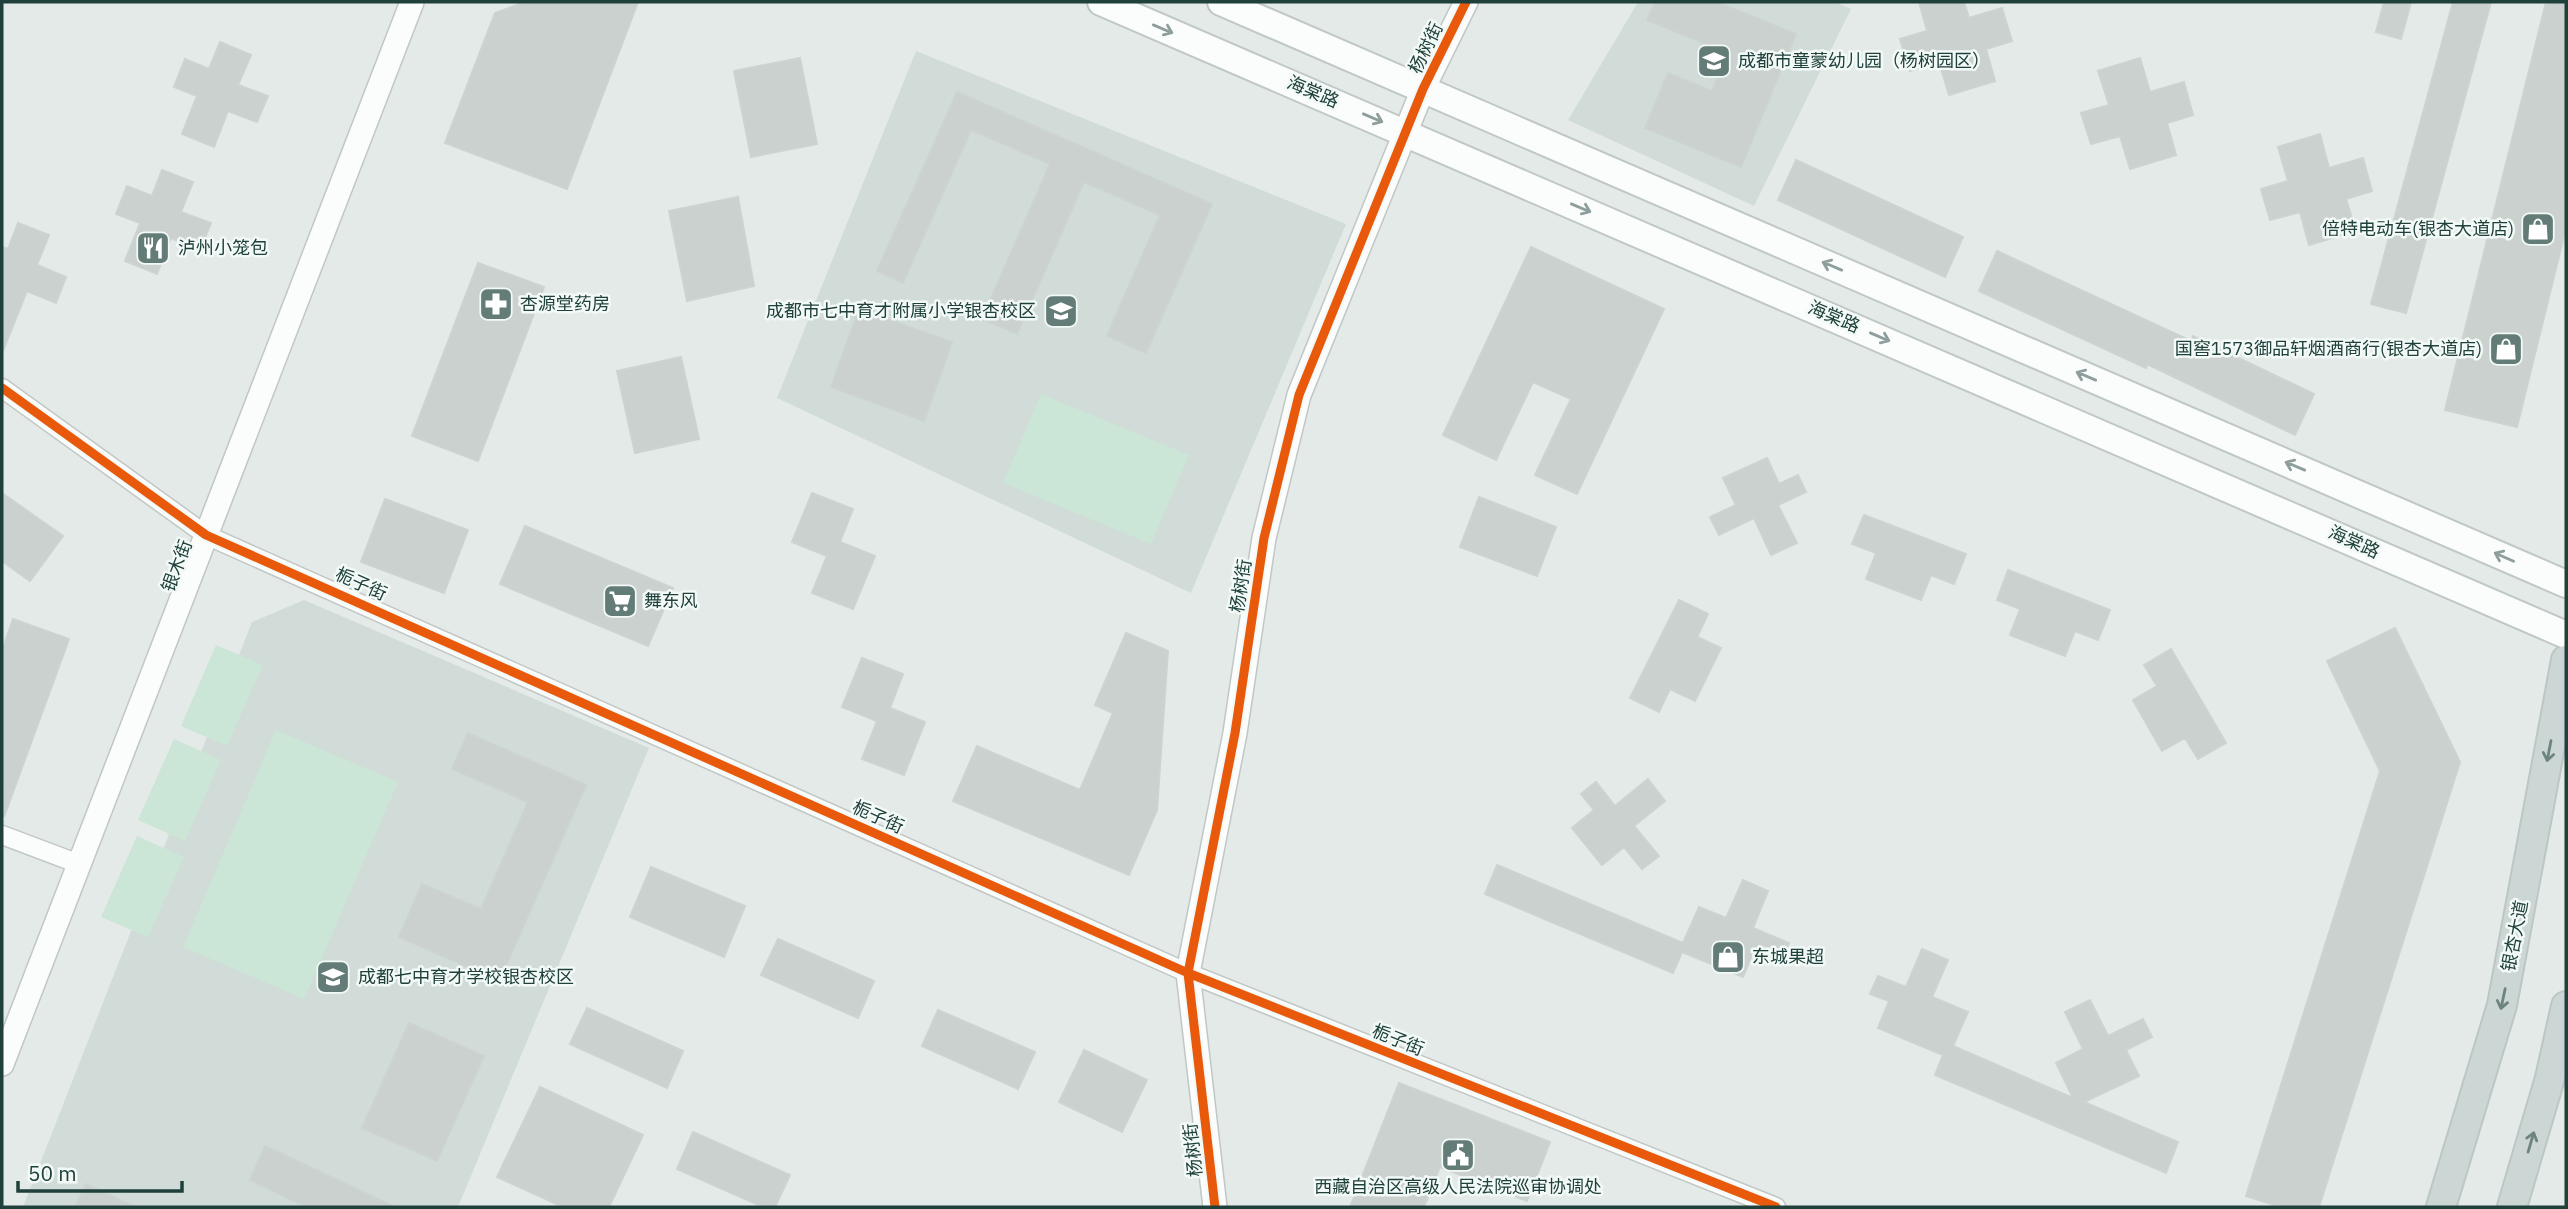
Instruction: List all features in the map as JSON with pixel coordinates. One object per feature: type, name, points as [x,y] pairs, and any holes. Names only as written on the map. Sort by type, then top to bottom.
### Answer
[{"type":"main road","name":"海棠路","points":[[1101,2],[2566,635]]},
{"type":"main road","points":[[1221,2],[2566,584]]},
{"type":"main road","name":"银杏大道","points":[[2441,1207],[2502,1005],[2566,660]]},
{"type":"main road","points":[[2512,1207],[2566,1006]]},
{"type":"street","name":"银木街","points":[[2,1064],[412,2]]},
{"type":"street","name":"杨树街","points":[[1214,1207],[1188,973],[1235,733],[1264,538],[1299,395],[1423,89],[1466,2]]},
{"type":"street","name":"栀子街","points":[[2,388],[206,534],[1188,973],[1776,1207]]},
{"type":"street","points":[[2,835],[79,864]]},
{"type":"shaded area","name":"成都市童蒙幼儿园（杨树园区）","points":[[1638,2],[1835,2],[1851,9],[1754,206],[1568,120]]},
{"type":"shaded area","name":"成都市七中育才附属小学银杏校区","points":[[916,51],[1346,224],[1191,593],[777,398]]},
{"type":"shaded area","name":"成都七中育才学校银杏校区","points":[[304,600],[649,748],[458,1207],[23,1207],[252,622]]},
{"type":"green space","points":[[1041,394],[1189,455],[1151,544],[1003,483]]},
{"type":"green space","points":[[216,645],[263,665],[227,746],[181,726]]},
{"type":"green space","points":[[276,730],[398,782],[304,999],[183,947]]},
{"type":"green space","points":[[174,739],[221,760],[185,841],[138,820]]},
{"type":"green space","points":[[137,836],[184,857],[148,937],[101,917]]},
{"type":"building","points":[[525,2],[638,2],[567,189],[445,143],[495,13]]},
{"type":"building","points":[[1655,2],[1717,2],[1796,34],[1741,167],[1645,128],[1668,73],[1712,91],[1728,53],[1647,20]]},
{"type":"building","points":[[1919,2],[1964,2],[1969,18],[2002,8],[2012,41],[1986,49],[1995,81],[1949,95],[1939,62],[1910,71],[1900,39],[1927,31]]},
{"type":"building","points":[[2384,2],[2411,2],[2401,39],[2376,32]]},
{"type":"building","points":[[2453,2],[2491,2],[2406,313],[2371,304]]},
{"type":"building","points":[[2546,2],[2566,2],[2566,228],[2517,427],[2445,410]]},
{"type":"building","points":[[220,42],[251,55],[238,85],[268,96],[257,122],[228,111],[214,147],[182,134],[197,96],[174,87],[185,59],[209,69]]},
{"type":"building","points":[[800,58],[817,144],[751,157],[734,71]]},
{"type":"building","points":[[2140,58],[2150,92],[2184,82],[2193,115],[2167,123],[2176,155],[2130,169],[2120,136],[2091,144],[2081,113],[2109,105],[2098,71]]},
{"type":"building","points":[[957,92],[1212,204],[1146,353],[1107,336],[1160,215],[1084,182],[1017,334],[982,319],[1050,164],[971,130],[903,283],[877,271]]},
{"type":"building","points":[[2320,134],[2329,168],[2363,158],[2372,191],[2346,199],[2356,231],[2309,245],[2300,212],[2270,220],[2261,189],[2288,181],[2278,147]]},
{"type":"building","points":[[1796,160],[1963,237],[1945,277],[1778,200]]},
{"type":"building","points":[[162,170],[193,182],[181,212],[211,223],[200,250],[171,238],[157,274],[125,261],[140,223],[116,214],[127,186],[152,196]]},
{"type":"building","points":[[738,197],[754,286],[687,301],[669,211]]},
{"type":"building","points":[[18,223],[49,235],[37,265],[66,277],[56,303],[27,291],[3,351],[2,247],[8,249]]},
{"type":"building","points":[[1531,247],[1664,309],[1577,494],[1535,475],[1571,399],[1533,382],[1496,460],[1443,435]]},
{"type":"building","points":[[1997,251],[2191,341],[2193,336],[2314,394],[2295,435],[2147,364],[2146,368],[1979,291]]},
{"type":"building","points":[[478,263],[544,287],[478,461],[412,436]]},
{"type":"building","points":[[859,309],[952,342],[924,421],[831,387]]},
{"type":"building","points":[[681,357],[699,439],[635,453],[617,371]]},
{"type":"building","points":[[1767,458],[1779,484],[1798,475],[1806,492],[1778,505],[1797,543],[1771,555],[1754,518],[1719,535],[1710,517],[1736,505],[1723,478]]},
{"type":"building","points":[[2,493],[63,536],[30,581],[2,561]]},
{"type":"building","points":[[812,493],[853,509],[840,542],[875,556],[853,609],[812,593],[827,556],[792,542]]},
{"type":"building","points":[[1479,497],[1556,527],[1537,576],[1460,547]]},
{"type":"building","points":[[385,499],[468,530],[444,593],[361,562]]},
{"type":"building","points":[[1864,515],[1966,554],[1954,584],[1931,575],[1921,600],[1866,579],[1876,553],[1852,544]]},
{"type":"building","points":[[525,526],[673,588],[648,646],[500,584]]},
{"type":"building","points":[[2008,570],[2110,610],[2098,640],[2075,631],[2065,656],[2010,635],[2020,609],[1997,600]]},
{"type":"building","points":[[1679,600],[1708,614],[1697,637],[1721,648],[1695,701],[1670,689],[1659,712],[1630,698]]},
{"type":"building","points":[[13,619],[69,639],[4,817],[2,651]]},
{"type":"building","points":[[2395,628],[2460,762],[2319,1207],[2281,1207],[2246,1196],[2380,771],[2327,661]]},
{"type":"building","points":[[1126,633],[1168,651],[1157,810],[1129,875],[953,801],[977,746],[1080,790],[1113,713],[1095,705]]},
{"type":"building","points":[[2171,649],[2226,743],[2198,759],[2185,738],[2162,751],[2133,700],[2157,686],[2144,665]]},
{"type":"building","points":[[862,658],[903,674],[890,708],[925,722],[904,775],[862,759],[877,721],[842,707]]},
{"type":"building","points":[[468,733],[586,785],[499,981],[399,937],[422,884],[481,909],[528,802],[452,769]]},
{"type":"building","points":[[1648,779],[1665,801],[1634,826],[1659,856],[1642,869],[1624,847],[1602,865],[1572,828],[1594,810],[1581,794],[1596,782],[1615,806]]},
{"type":"building","points":[[1497,865],[1683,943],[1699,907],[1726,918],[1743,880],[1768,891],[1753,928],[1789,943],[1781,962],[1754,950],[1743,977],[1682,952],[1673,973],[1485,894]]},
{"type":"building","points":[[651,867],[745,906],[724,957],[630,917]]},
{"type":"building","points":[[778,939],[874,981],[858,1018],[761,975]]},
{"type":"building","points":[[1922,949],[1948,960],[1932,997],[1968,1012],[1953,1046],[2073,1098],[2056,1063],[2083,1049],[2065,1012],[2090,1000],[2108,1036],[2143,1019],[2152,1037],[2126,1050],[2139,1076],[2084,1102],[2178,1142],[2166,1173],[1935,1075],[1943,1055],[1878,1028],[1889,1001],[1870,994],[1878,976],[1906,987]]},
{"type":"building","points":[[587,1008],[683,1051],[667,1088],[570,1044]]},
{"type":"building","points":[[938,1010],[1035,1052],[1018,1089],[922,1046]]},
{"type":"building","points":[[409,1023],[484,1056],[437,1161],[362,1128]]},
{"type":"building","points":[[1084,1050],[1147,1080],[1122,1132],[1059,1102]]},
{"type":"building","name":"西藏自治区高级人民法院巡审协调处","points":[[1399,1083],[1550,1142],[1527,1201],[1440,1167],[1424,1207],[1350,1207]]},
{"type":"building","points":[[540,1087],[643,1135],[609,1207],[563,1207],[497,1177]]},
{"type":"building","points":[[693,1132],[790,1175],[775,1207],[763,1207],[677,1169]]},
{"type":"building","points":[[265,1146],[395,1207],[306,1207],[250,1180]]},
{"type":"building","points":[[86,1184],[135,1207],[75,1207]]},
{"type":"cycle path","points":[[1215,1207],[1188,973],[1235,733],[1264,538],[1299,395],[1423,89],[1466,2]]},
{"type":"cycle path","points":[[2,388],[206,535],[1188,973],[1776,1207]]},
{"type":"place","name":"成都市童蒙幼儿园（杨树园区）","points":[[1714,61]]},
{"type":"place","name":"倍特电动车(银杏大道店)","points":[[2538,229]]},
{"type":"place","name":"泸州小笼包","points":[[153,248]]},
{"type":"place","name":"杏源堂药房","points":[[496,304]]},
{"type":"place","name":"成都市七中育才附属小学银杏校区","points":[[1061,311]]},
{"type":"place","name":"国窖1573御品轩烟酒商行(银杏大道店)","points":[[2506,349]]},
{"type":"place","name":"舞东风","points":[[620,601]]},
{"type":"place","name":"东城果超","points":[[1728,957]]},
{"type":"place","name":"成都七中育才学校银杏校区","points":[[333,977]]},
{"type":"place","name":"西藏自治区高级人民法院巡审协调处","points":[[1458,1155]]}]
